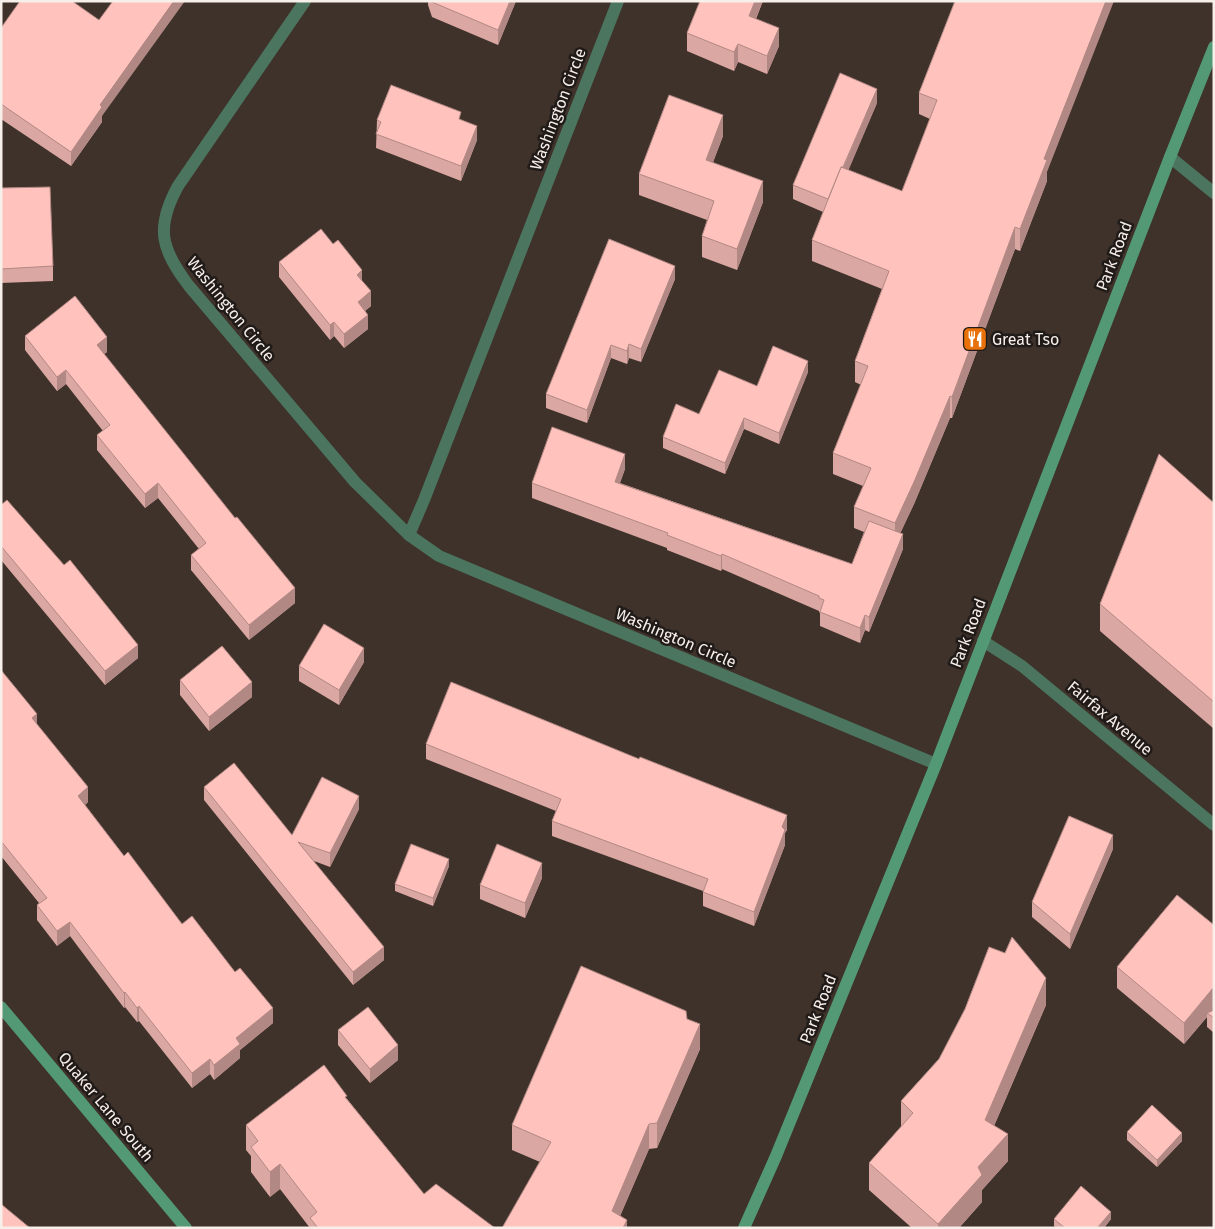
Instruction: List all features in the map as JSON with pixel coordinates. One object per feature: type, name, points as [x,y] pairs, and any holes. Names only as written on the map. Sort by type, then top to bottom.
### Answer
[{"type":"main road","name":"Park Road","points":[[744,1228],[776,1156],[936,764],[1214,47]]},
{"type":"main road","name":"Quaker Lane South","points":[[1,1007],[186,1228]]},
{"type":"street","name":"Washington Circle","points":[[305,1],[178,186],[168,204],[163,226],[165,246],[174,266],[202,301],[355,482],[409,535],[439,556],[936,764]]},
{"type":"street","name":"Washington Circle","points":[[409,535],[618,1]]},
{"type":"street","points":[[1170,157],[1214,193]]},
{"type":"street","name":"Fairfax Avenue","points":[[983,641],[1022,666],[1214,825]]},
{"type":"building","points":[[20,1],[72,1],[99,20],[113,1],[174,1],[100,105],[102,107],[71,152],[1,104],[1,28]]},
{"type":"building","points":[[431,1],[510,1],[498,30]]},
{"type":"building","points":[[700,1],[755,1],[749,16],[779,28],[767,56],[738,44],[734,52],[687,33]]},
{"type":"building","points":[[955,1],[1106,1],[1044,159],[1047,160],[1020,229],[1015,227],[952,397],[950,396],[895,523],[854,507],[871,468],[833,453],[868,366],[855,361],[889,271],[812,240],[841,167],[902,191],[937,100],[919,93]]},
{"type":"building","points":[[840,73],[877,89],[828,199],[793,185]]},
{"type":"building","points":[[391,85],[461,112],[459,119],[477,126],[461,166],[376,134],[381,122],[377,120]]},
{"type":"building","points":[[669,95],[723,115],[706,160],[763,181],[737,249],[702,236],[714,201],[639,174]]},
{"type":"building","points":[[50,187],[53,266],[1,269],[1,188]]},
{"type":"building","points":[[321,229],[333,244],[338,240],[362,270],[357,275],[371,291],[358,302],[368,315],[344,334],[334,322],[330,325],[279,262]]},
{"type":"building","points":[[609,239],[675,266],[641,349],[629,344],[627,351],[611,345],[587,410],[546,394]]},
{"type":"building","points":[[75,296],[107,337],[97,345],[235,518],[237,517],[295,588],[249,625],[191,555],[206,543],[158,483],[145,494],[97,435],[110,425],[66,370],[57,377],[25,336]]},
{"type":"building","points":[[773,346],[808,361],[779,433],[744,418],[725,463],[663,437],[676,404],[699,414],[719,370],[757,386]]},
{"type":"building","points":[[552,427],[625,454],[615,482],[852,564],[869,521],[903,534],[869,617],[865,615],[860,628],[820,612],[824,600],[819,598],[819,596],[722,554],[721,556],[667,535],[668,533],[532,483]]},
{"type":"building","points":[[1159,454],[1214,503],[1214,702],[1100,604]]},
{"type":"building","points":[[7,500],[64,565],[70,560],[138,645],[105,671],[1,546],[1,505]]},
{"type":"building","points":[[324,624],[364,648],[339,690],[299,666]]},
{"type":"building","points":[[222,646],[252,682],[209,717],[180,680]]},
{"type":"building","points":[[1,670],[37,714],[32,718],[88,787],[78,796],[124,856],[128,852],[182,924],[192,916],[235,972],[240,968],[273,1008],[236,1038],[240,1044],[214,1065],[210,1059],[192,1073],[139,1006],[137,1008],[124,993],[70,922],[57,931],[37,905],[47,898],[1,841]]},
{"type":"building","points":[[451,682],[639,759],[640,757],[787,815],[782,827],[785,830],[754,912],[703,892],[708,879],[552,821],[561,799],[426,744]]},
{"type":"building","points":[[234,763],[292,835],[322,777],[359,796],[330,853],[298,842],[384,947],[353,972],[204,787]]},
{"type":"building","points":[[1069,816],[1113,835],[1070,934],[1032,902]]},
{"type":"building","points":[[411,844],[449,859],[433,898],[395,884]]},
{"type":"building","points":[[497,844],[542,863],[525,903],[480,885]]},
{"type":"building","points":[[1177,895],[1214,925],[1214,987],[1184,1023],[1117,967]]},
{"type":"building","points":[[1012,937],[1046,978],[985,1120],[1008,1134],[978,1167],[982,1175],[938,1224],[869,1163],[913,1113],[901,1101],[939,1059],[965,1009],[989,947],[1005,953]]},
{"type":"building","points":[[581,966],[686,1011],[687,1019],[700,1024],[657,1123],[649,1124],[612,1211],[627,1220],[623,1228],[502,1228],[551,1142],[512,1125]]},
{"type":"building","points":[[368,1007],[398,1045],[370,1069],[338,1030]]},
{"type":"building","points":[[1214,1010],[1214,1018],[1207,1013]]},
{"type":"building","points":[[324,1065],[347,1096],[345,1097],[424,1194],[436,1184],[495,1228],[318,1228],[310,1218],[317,1212],[280,1164],[270,1172],[251,1147],[258,1141],[246,1125]]},
{"type":"building","points":[[1152,1105],[1182,1133],[1157,1160],[1127,1132]]},
{"type":"building","points":[[1081,1186],[1111,1212],[1097,1228],[1065,1228],[1054,1219]]},
{"type":"building","points":[[1,1204],[30,1228],[1,1228]]},
{"type":"place","name":"Great Tso","points":[[975,339]]}]
